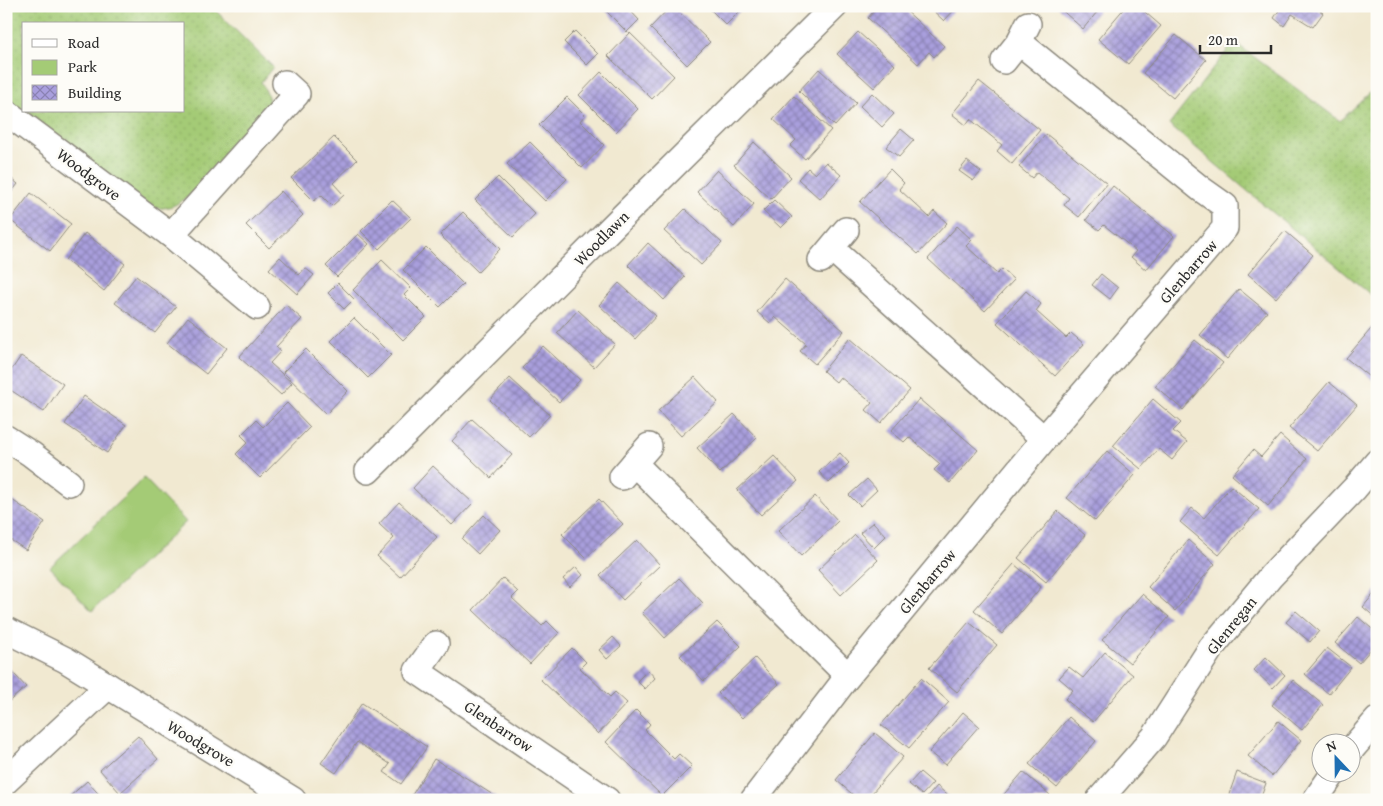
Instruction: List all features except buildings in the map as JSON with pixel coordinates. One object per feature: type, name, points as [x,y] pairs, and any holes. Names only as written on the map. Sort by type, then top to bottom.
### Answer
[{"type":"street","name":"Woodlawn","points":[[368,471],[835,6]]},
{"type":"street","name":"Glenbarrow","points":[[753,800],[848,676],[1044,439],[1225,228],[1226,206],[1200,189],[1017,42]]},
{"type":"street","points":[[171,235],[297,94],[285,83]]},
{"type":"street","name":"Woodgrove","points":[[6,112],[171,235],[257,307]]},
{"type":"street","points":[[833,247],[1044,439]]},
{"type":"street","points":[[6,438],[70,483]]},
{"type":"street","points":[[635,462],[848,676]]},
{"type":"street","name":"Glenregan","points":[[1099,800],[1154,737],[1211,648],[1271,576],[1355,488],[1377,462]]},
{"type":"street","name":"Woodgrove","points":[[6,630],[66,660],[292,800]]},
{"type":"street","name":"Glenbarrow","points":[[436,644],[417,671],[607,800]]},
{"type":"street","points":[[6,781],[108,686]]},
{"type":"street","points":[[1360,740],[1377,720]]},
{"type":"street","points":[[1315,800],[1326,784]]},
{"type":"green space","points":[[6,6],[211,6],[273,67],[261,82],[269,100],[265,118],[188,197],[175,205],[164,208],[153,208],[22,112],[185,112],[185,22],[22,22],[22,112],[6,100]]},
{"type":"green space","points":[[1234,42],[1340,121],[1377,86],[1377,300],[1169,125]]},
{"type":"green space","points":[[144,478],[186,522],[92,611],[50,567]]}]
